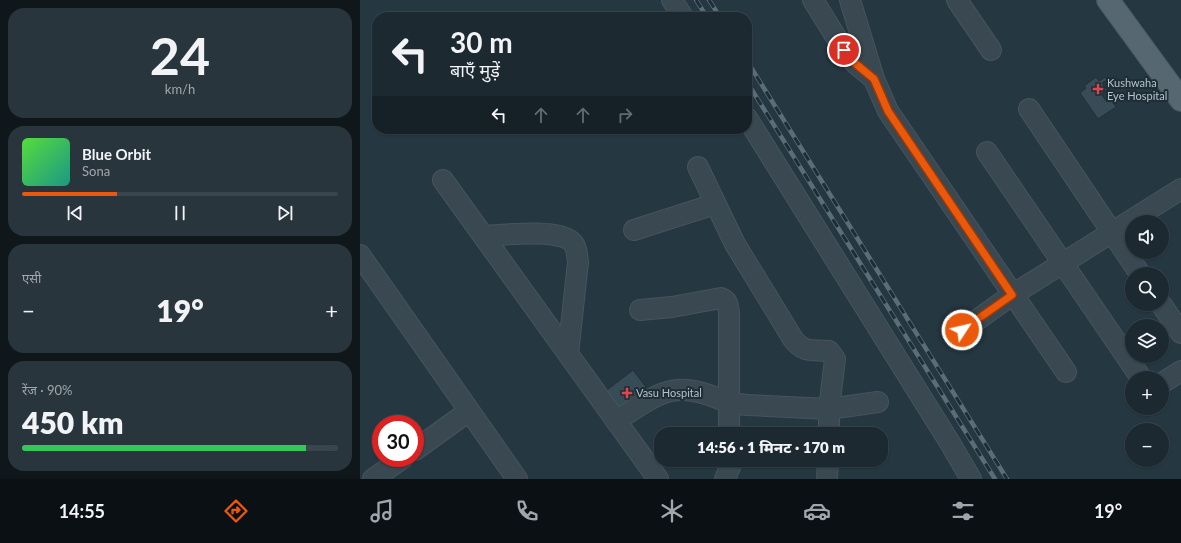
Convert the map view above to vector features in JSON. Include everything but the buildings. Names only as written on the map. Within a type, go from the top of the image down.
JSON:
[{"type":"main road","points":[[1108,0],[1181,100]]},
{"type":"main road","points":[[1125,0],[1181,76]]},
{"type":"street","points":[[672,0],[680,12]]},
{"type":"street","points":[[813,0],[844,50],[856,64],[874,79]]},
{"type":"street","points":[[850,0],[874,79],[888,111],[1012,295],[1066,372]]},
{"type":"street","points":[[957,0],[991,50]]},
{"type":"street","points":[[1029,108],[1135,267]]},
{"type":"street","points":[[752,126],[946,436],[971,479]]},
{"type":"street","points":[[987,152],[1136,371]]},
{"type":"street","points":[[698,167],[735,244],[796,344],[805,350],[830,351],[834,356],[835,359],[828,427]]},
{"type":"street","points":[[443,180],[658,479]]},
{"type":"street","points":[[962,330],[1012,295],[1181,189]]},
{"type":"street","points":[[634,230],[715,204]]},
{"type":"street","points":[[484,236],[546,234],[560,236],[572,242],[577,254],[578,262],[568,354]]},
{"type":"street","points":[[360,256],[516,479]]},
{"type":"street","points":[[640,310],[672,307],[721,298],[728,303],[729,427]]},
{"type":"street","points":[[1166,311],[1181,333]]},
{"type":"street","points":[[1169,379],[1181,371]]},
{"type":"street","points":[[616,421],[652,397],[675,390],[688,389],[714,396],[729,403],[748,405],[829,409],[878,402]]},
{"type":"street","points":[[424,444],[469,411]]},
{"type":"street","points":[[373,479],[390,467]]},
{"type":"street","points":[[725,479],[729,467]]},
{"type":"street","points":[[827,479],[828,467]]},
{"type":"railway","points":[[696,0],[704,12]]},
{"type":"railway","points":[[709,0],[717,12]]},
{"type":"railway","points":[[752,69],[1007,479]]},
{"type":"railway","points":[[752,90],[995,479]]},
{"type":"place","name":"Kushwaha Eye Hospital","points":[[1098,89]]},
{"type":"place","name":"Vasu Hospital","points":[[627,393]]},
{"type":"route","points":[[844,50],[856,64],[874,79],[888,111],[1012,295],[962,330]]}]
